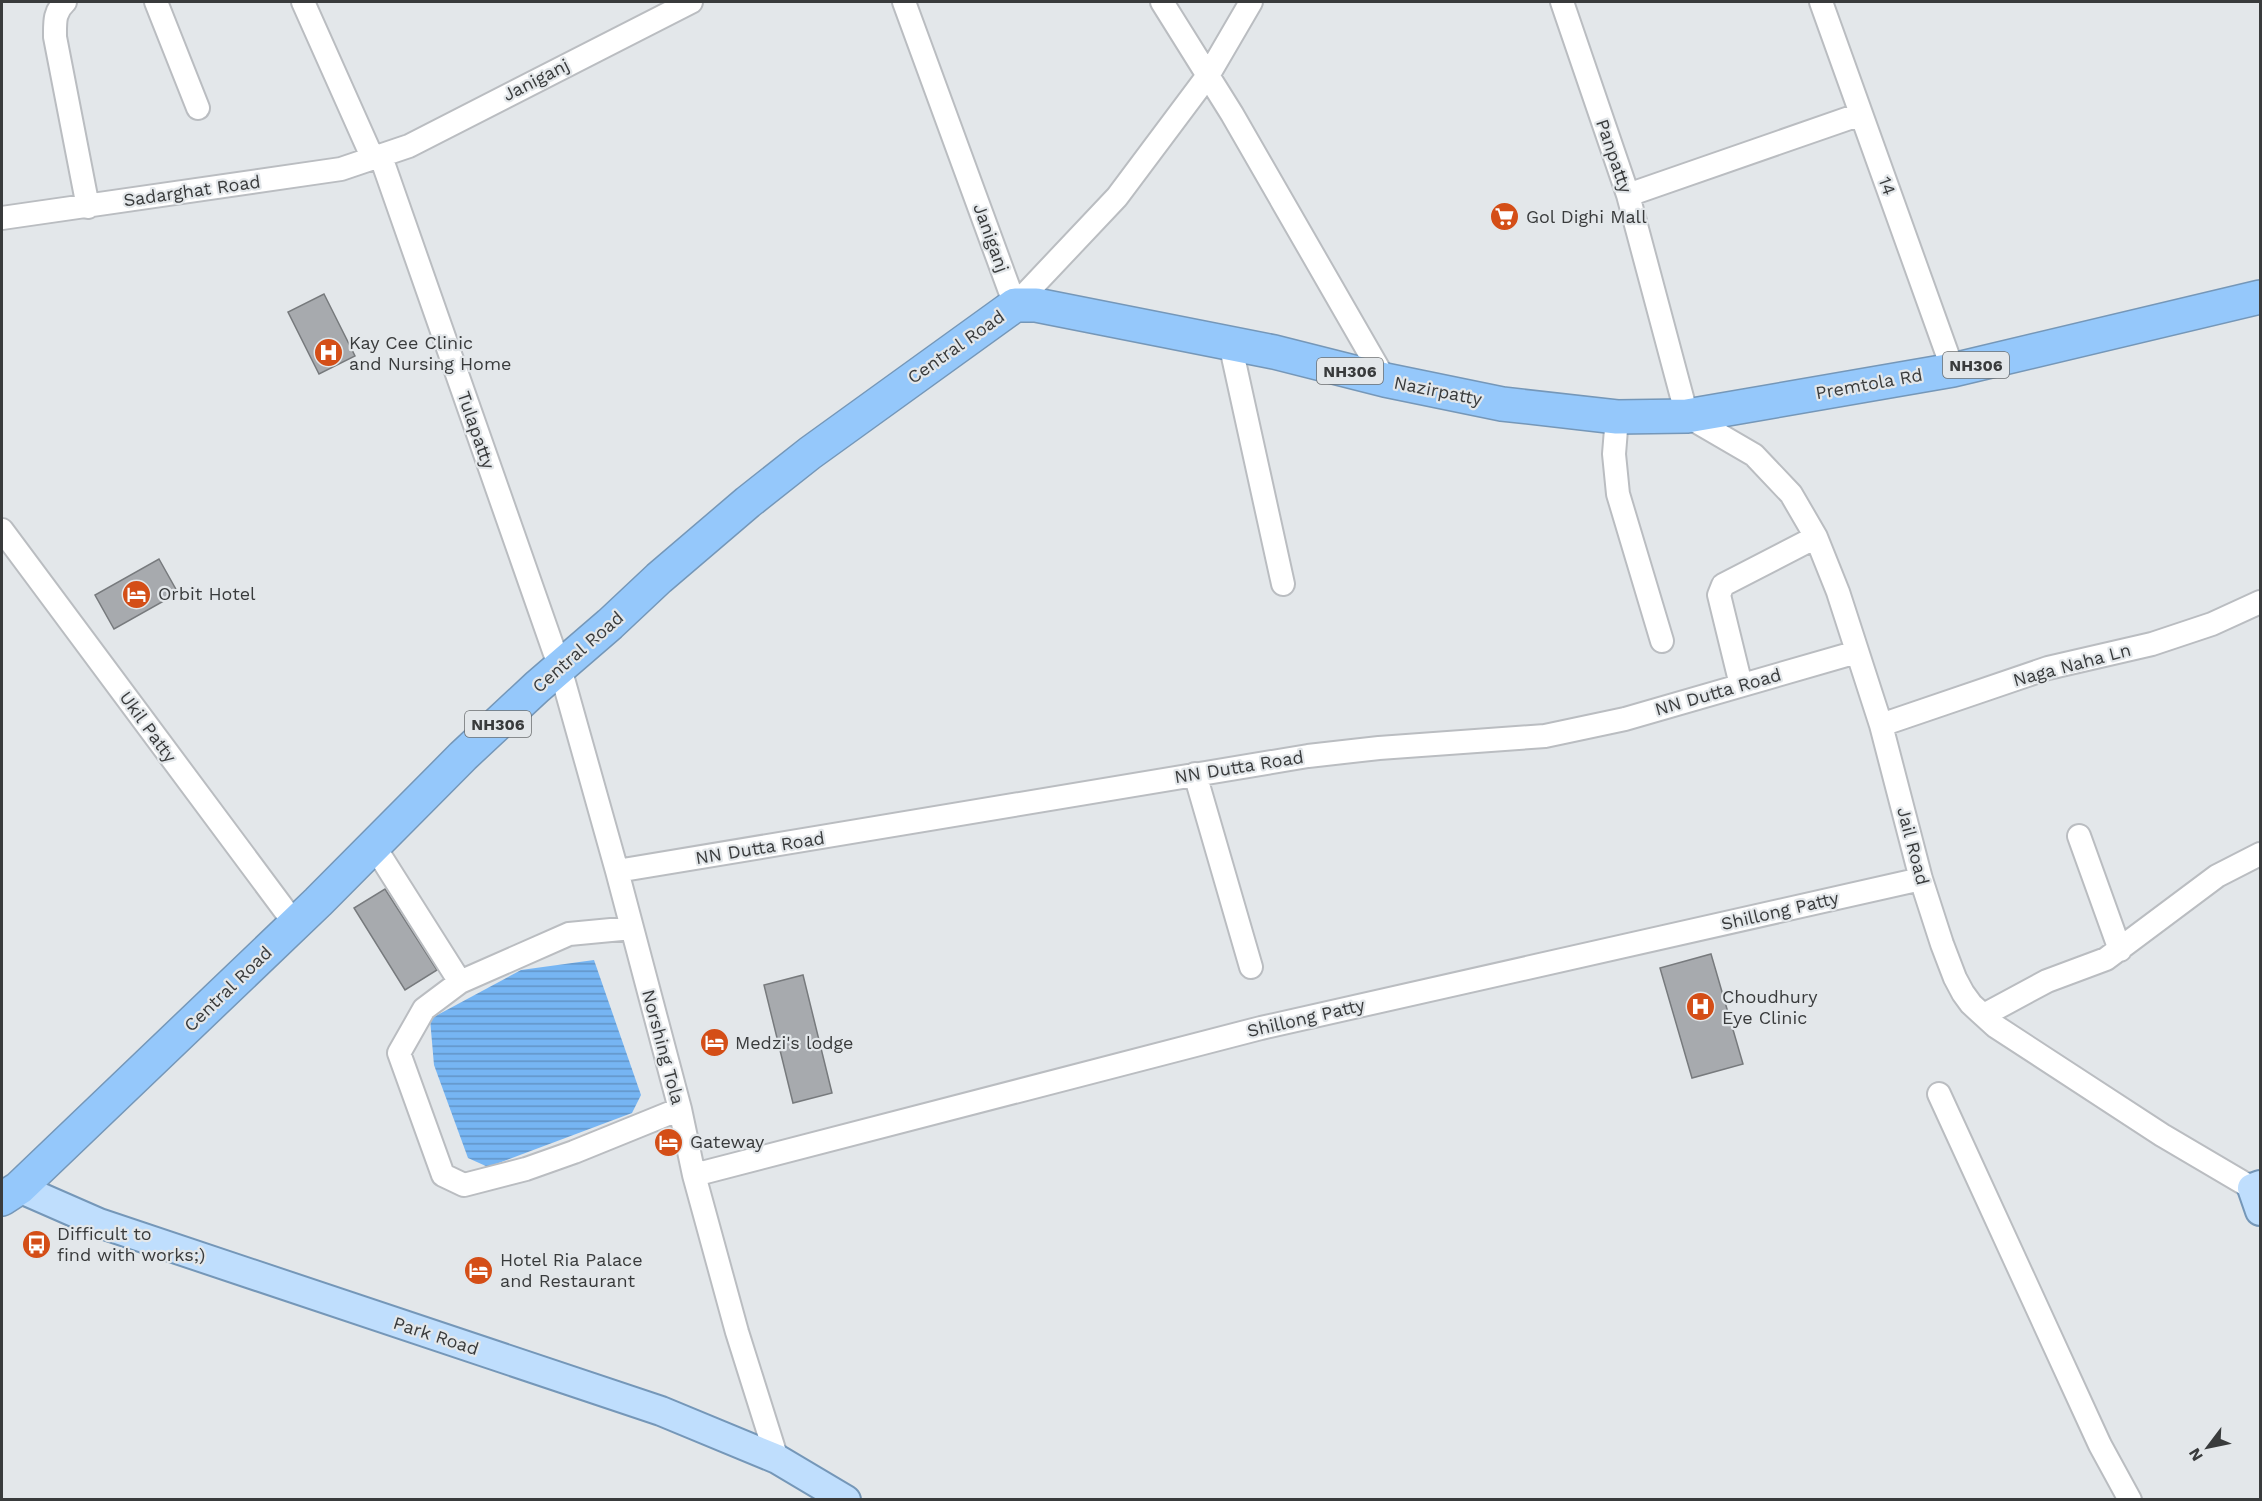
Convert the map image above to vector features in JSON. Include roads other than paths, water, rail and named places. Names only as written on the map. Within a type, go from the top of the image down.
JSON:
[{"type":"highway","name":"Premtola Rd","points":[[1687,416],[1953,370],[2260,297]]},
{"type":"highway","name":"Nazirpatty","points":[[1015,305],[1036,305],[1230,343],[1385,380],[1502,404],[1617,417],[1687,416]]},
{"type":"highway","name":"Central Road","points":[[10,1194],[296,924],[463,756],[659,578],[747,502],[915,376],[1015,305]]},
{"type":"main road","name":"Park Road","points":[[10,1194],[661,1411],[777,1460],[846,1500]]},
{"type":"street","points":[[65,2],[58,8],[55,16],[54,37],[88,207]]},
{"type":"street","points":[[156,2],[198,108]]},
{"type":"street","name":"Tulapatty","points":[[303,2],[377,158],[560,668]]},
{"type":"street","name":"Janiganj","points":[[377,158],[409,146],[689,2]]},
{"type":"street","name":"Janiganj","points":[[904,2],[1015,305]]},
{"type":"street","points":[[1162,2],[1209,74],[1385,380]]},
{"type":"street","points":[[1015,305],[1117,197],[1209,74],[1251,2]]},
{"type":"street","name":"Panpatty","points":[[1562,2],[1628,195],[1687,416]]},
{"type":"street","name":"14","points":[[1821,2],[1953,370]]},
{"type":"street","points":[[1628,195],[1860,114]]},
{"type":"street","name":"Sadarghat Road","points":[[2,218],[341,169],[377,158]]},
{"type":"street","points":[[1230,343],[1283,584]]},
{"type":"street","name":"Jail Road","points":[[1687,416],[1754,455],[1791,494],[1816,537],[1838,592],[1881,725],[1922,879],[1955,978],[1971,1004],[1983,1016],[2022,1044],[2258,1195]]},
{"type":"street","points":[[1617,417],[1614,454],[1618,494],[1662,640]]},
{"type":"street","name":"Ukil Patty","points":[[2,530],[296,924]]},
{"type":"street","points":[[1742,685],[1719,595],[1723,585],[1816,537]]},
{"type":"street","name":"Naga Naha Ln","points":[[1881,725],[2048,669],[2152,644],[2212,624],[2260,602]]},
{"type":"street","name":"NN Dutta Road","points":[[617,871],[1308,756],[1379,748],[1545,736],[1568,732],[1625,719],[1857,652]]},
{"type":"street","name":"Norshing Tola","points":[[560,668],[617,871],[680,1109],[694,1175],[737,1332],[777,1460]]},
{"type":"street","points":[[1195,774],[1251,967]]},
{"type":"street","points":[[2079,836],[2120,950]]},
{"type":"street","points":[[374,846],[460,982]]},
{"type":"street","points":[[1983,1016],[2047,981],[2106,959],[2217,876],[2260,854]]},
{"type":"street","name":"Shillong Patty","points":[[694,1175],[1261,1028],[1922,879]]},
{"type":"street","points":[[632,928],[569,934],[460,982],[424,1010],[399,1053],[443,1175],[464,1185],[526,1169],[680,1109]]},
{"type":"street","points":[[1939,1094],[2081,1405],[2130,1500]]},
{"type":"water","points":[[594,960],[641,1095],[632,1113],[488,1167],[468,1158],[434,1065],[430,1019],[521,970]]},
{"type":"place","name":"Gol Dighi Mall","points":[[1505,217]]},
{"type":"place","name":"Kay Cee Clinic and Nursing Home","points":[[328,353]]},
{"type":"place","name":"Orbit Hotel","points":[[137,594]]},
{"type":"place","name":"Choudhury Eye Clinic","points":[[1701,1007]]},
{"type":"place","name":"Medzi's lodge","points":[[714,1043]]},
{"type":"place","name":"Gateway","points":[[669,1142]]},
{"type":"place","name":"Difficult to find with works;)","points":[[36,1244]]},
{"type":"place","name":"Hotel Ria Palace and Restaurant","points":[[479,1270]]}]
